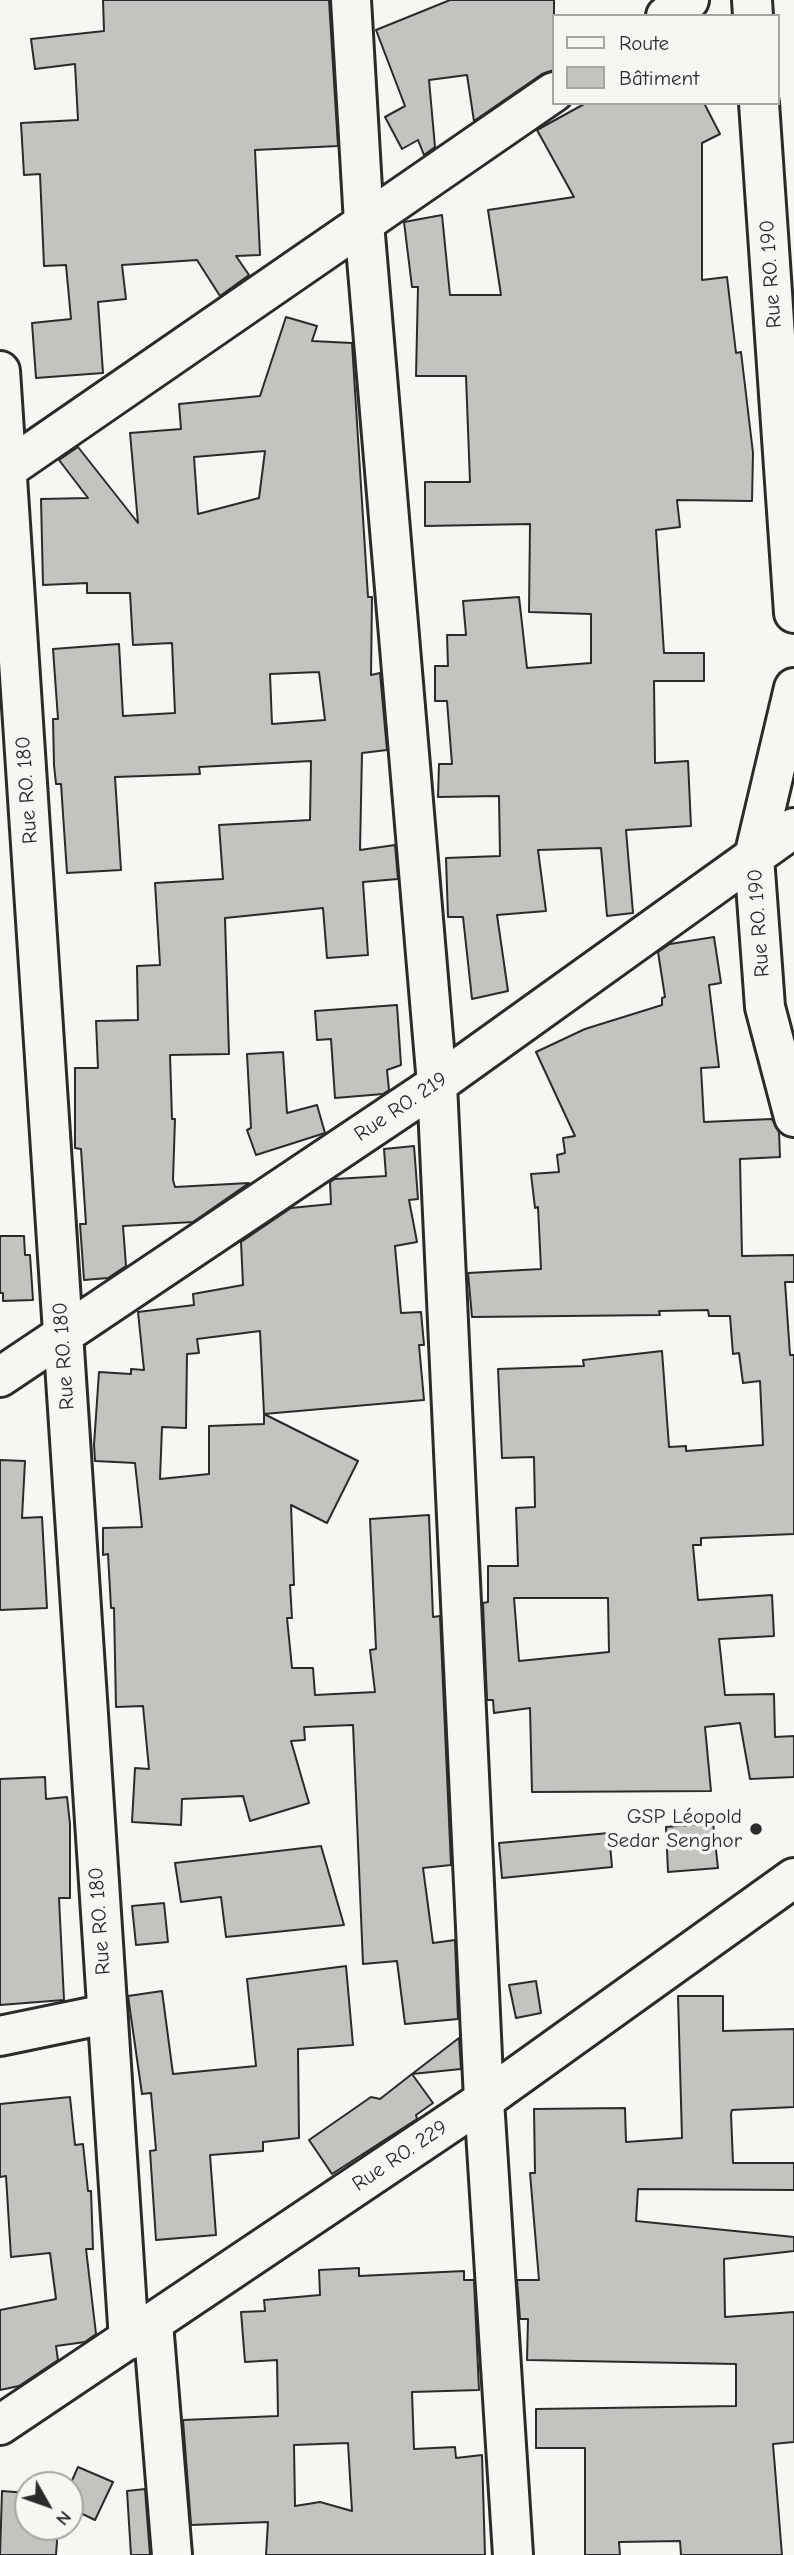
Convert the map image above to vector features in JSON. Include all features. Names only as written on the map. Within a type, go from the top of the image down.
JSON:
[{"type":"street","points":[[351,0],[364,223],[437,1084],[484,2100],[513,2555]]},
{"type":"street","points":[[669,14],[689,0]]},
{"type":"street","points":[[3,471],[552,93]]},
{"type":"street","name":"Rue RO. 190","points":[[759,105],[794,613]]},
{"type":"street","name":"Rue RO. 180","points":[[0,372],[3,471],[63,1334],[106,2014],[141,2332],[172,2555]]},
{"type":"street","name":"Rue RO. 190","points":[[794,688],[754,857],[765,1007],[794,1116]]},
{"type":"street","name":"Rue RO. 219","points":[[0,1377],[437,1084],[794,828]]},
{"type":"street","name":"Rue RO. 229","points":[[0,2425],[484,2100],[794,1878]]},
{"type":"street","points":[[0,2036],[106,2014]]},
{"type":"building","points":[[103,0],[329,0],[338,146],[255,150],[260,255],[236,256],[249,275],[220,296],[197,260],[122,265],[126,299],[98,302],[103,373],[36,378],[32,323],[71,319],[66,265],[44,266],[40,174],[24,175],[21,123],[78,120],[75,64],[35,69],[31,39],[104,31]]},
{"type":"building","points":[[450,0],[554,0],[552,71],[542,74],[474,121],[467,75],[429,80],[435,147],[424,155],[418,140],[402,149],[385,117],[405,106],[376,30]]},
{"type":"building","points":[[582,105],[705,105],[720,134],[702,143],[702,280],[727,277],[736,353],[741,352],[753,453],[752,501],[677,500],[680,527],[656,530],[664,653],[704,653],[704,681],[654,681],[655,763],[688,761],[691,826],[626,830],[633,913],[607,916],[601,848],[538,850],[546,911],[497,915],[508,991],[472,999],[463,917],[448,917],[446,858],[500,856],[499,796],[438,797],[439,764],[452,764],[447,701],[435,701],[435,666],[448,666],[447,635],[466,635],[463,601],[519,597],[527,668],[591,663],[591,614],[529,612],[530,524],[425,526],[425,482],[470,482],[466,376],[416,376],[418,287],[412,287],[404,222],[442,215],[450,295],[501,295],[488,210],[574,197],[537,130]]},
{"type":"building","points":[[286,317],[317,326],[312,341],[352,343],[368,597],[372,597],[371,675],[380,673],[387,750],[362,753],[360,850],[395,845],[398,879],[363,882],[368,955],[327,958],[323,908],[225,918],[229,1054],[170,1055],[172,1119],[175,1119],[173,1180],[175,1187],[249,1183],[193,1222],[123,1226],[126,1266],[108,1278],[84,1280],[80,1224],[86,1224],[81,1149],[75,1148],[75,1068],[98,1068],[96,1021],[138,1020],[137,966],[160,965],[155,883],[223,879],[219,825],[310,820],[311,761],[199,767],[200,774],[115,777],[121,870],[67,873],[61,784],[56,784],[54,765],[53,719],[58,719],[53,649],[119,644],[123,716],[175,713],[172,643],[133,645],[130,593],[87,593],[87,583],[43,585],[41,499],[88,498],[59,460],[78,447],[138,523],[130,433],[181,429],[179,404],[260,396]],"holes":[[[265,451],[259,498],[198,514],[194,457]],[[319,672],[325,720],[272,724],[270,674]]]},
{"type":"building","points":[[714,937],[721,983],[709,985],[719,1067],[701,1068],[704,1122],[772,1119],[779,1132],[780,1157],[740,1159],[742,1256],[794,1255],[794,1282],[785,1282],[790,1355],[794,1355],[794,1534],[701,1538],[701,1545],[693,1545],[698,1600],[772,1595],[774,1636],[719,1639],[725,1695],[774,1694],[775,1737],[794,1736],[794,1777],[750,1779],[740,1723],[705,1727],[711,1791],[532,1792],[530,1708],[494,1713],[493,1700],[487,1700],[483,1603],[488,1602],[488,1566],[518,1566],[516,1508],[535,1507],[534,1457],[502,1458],[498,1369],[584,1366],[583,1360],[662,1351],[669,1447],[686,1446],[686,1451],[763,1445],[760,1381],[743,1383],[739,1353],[733,1354],[730,1316],[709,1316],[708,1310],[659,1311],[660,1315],[472,1317],[468,1273],[541,1269],[538,1207],[535,1208],[531,1174],[559,1172],[557,1155],[565,1153],[563,1138],[575,1136],[536,1052],[585,1029],[662,1005],[662,998],[665,997],[658,952],[670,944]],"holes":[[[514,1598],[608,1598],[609,1652],[519,1661]]]},
{"type":"building","points":[[397,1005],[401,1065],[387,1070],[389,1090],[383,1094],[335,1098],[331,1039],[317,1040],[315,1011]]},
{"type":"building","points":[[283,1052],[287,1113],[317,1105],[325,1133],[256,1155],[247,1130],[251,1128],[247,1054]]},
{"type":"building","points":[[414,1146],[418,1199],[409,1200],[417,1242],[395,1246],[401,1313],[421,1312],[424,1345],[419,1345],[424,1400],[264,1414],[358,1461],[327,1523],[291,1505],[294,1585],[290,1585],[292,1618],[287,1618],[292,1668],[313,1668],[315,1695],[375,1692],[370,1650],[376,1649],[370,1519],[429,1515],[433,1617],[440,1616],[451,1865],[423,1868],[433,1943],[455,1940],[458,2019],[405,2024],[397,1961],[363,1964],[353,1725],[304,1727],[305,1740],[291,1741],[309,1803],[250,1821],[243,1796],[182,1799],[181,1825],[132,1822],[135,1768],[149,1769],[143,1706],[116,1707],[114,1608],[111,1608],[108,1554],[103,1555],[103,1528],[142,1527],[135,1463],[95,1461],[94,1445],[99,1372],[131,1374],[131,1369],[144,1370],[138,1312],[194,1305],[193,1294],[243,1285],[241,1242],[291,1208],[331,1204],[330,1182],[335,1179],[386,1176],[384,1149]],"holes":[[[260,1331],[264,1424],[209,1426],[209,1474],[160,1479],[162,1427],[186,1428],[187,1354],[199,1353],[197,1339]]]},
{"type":"building","points":[[0,1236],[24,1236],[25,1255],[30,1255],[33,1300],[3,1301],[3,1293],[0,1293]]},
{"type":"building","points":[[0,1460],[25,1461],[22,1518],[42,1517],[47,1608],[0,1610]]},
{"type":"building","points":[[45,1777],[46,1799],[67,1797],[70,1824],[70,1898],[59,1898],[64,2000],[0,2005],[0,1779]]},
{"type":"building","points":[[713,1823],[718,1868],[668,1872],[666,1827]]},
{"type":"building","points":[[609,1833],[612,1867],[502,1878],[499,1843]]},
{"type":"building","points":[[321,1846],[344,1925],[226,1937],[221,1897],[181,1902],[175,1863]]},
{"type":"building","points":[[164,1903],[168,1942],[136,1945],[132,1906]]},
{"type":"building","points":[[346,1966],[353,2045],[298,2049],[299,2138],[263,2142],[263,2151],[210,2155],[216,2235],[156,2240],[150,2151],[156,2150],[151,2093],[142,2094],[128,1996],[162,1991],[173,2074],[256,2066],[247,1979]]},
{"type":"building","points":[[536,1981],[541,2013],[516,2018],[509,1985]]},
{"type":"building","points":[[678,1996],[723,1996],[723,2031],[794,2029],[794,2107],[732,2110],[731,2114],[733,2163],[794,2163],[794,2190],[638,2189],[636,2221],[794,2237],[794,2251],[724,2259],[725,2317],[794,2312],[794,2442],[773,2444],[782,2555],[681,2555],[680,2541],[619,2542],[620,2555],[585,2555],[585,2448],[536,2448],[536,2409],[736,2406],[736,2364],[527,2360],[528,2319],[520,2319],[517,2280],[539,2280],[530,2173],[535,2173],[534,2109],[625,2108],[626,2142],[682,2138]]},
{"type":"building","points":[[459,2038],[461,2069],[412,2074]]},
{"type":"building","points":[[412,2074],[433,2103],[416,2115],[417,2119],[332,2174],[309,2140],[371,2097],[380,2099]]},
{"type":"building","points":[[70,2097],[75,2145],[83,2144],[88,2191],[91,2191],[93,2249],[86,2249],[96,2334],[85,2342],[56,2346],[58,2360],[19,2386],[0,2390],[0,2310],[56,2299],[50,2253],[11,2257],[6,2176],[0,2177],[0,2104]]},
{"type":"building","points":[[359,2268],[359,2276],[464,2271],[464,2280],[474,2280],[479,2390],[412,2392],[414,2449],[455,2447],[456,2458],[482,2455],[485,2555],[266,2555],[268,2522],[191,2525],[183,2420],[278,2416],[277,2360],[245,2362],[241,2312],[265,2311],[264,2300],[320,2295],[319,2270]],"holes":[[[348,2443],[352,2511],[320,2502],[295,2506],[294,2445]]]},
{"type":"building","points":[[78,2467],[113,2482],[95,2520],[84,2515],[84,2471],[76,2471]]},
{"type":"building","points":[[145,2489],[150,2555],[131,2555],[127,2491]]},
{"type":"building","points":[[2,2491],[14,2492],[14,2541],[57,2541],[56,2555],[0,2555]]},
{"type":"place","name":"GSP Léopold Sedar Senghor","points":[[756,1829]]}]
